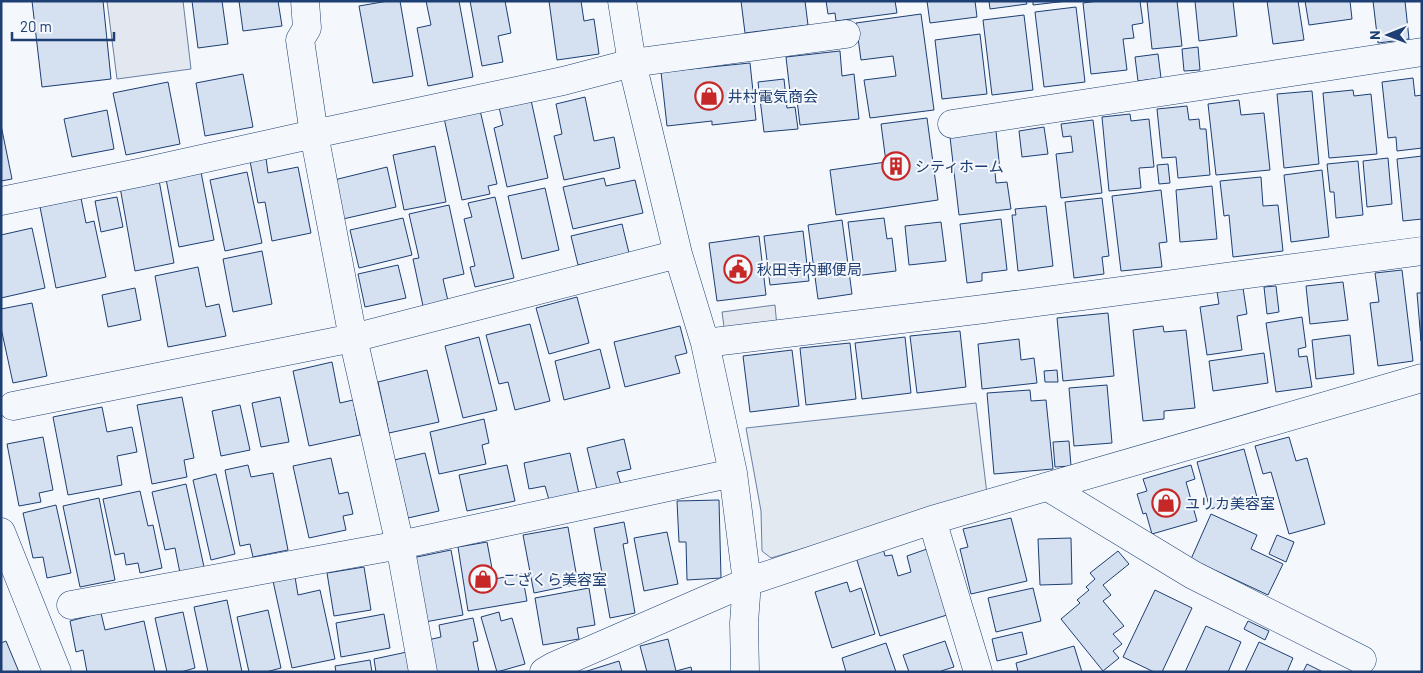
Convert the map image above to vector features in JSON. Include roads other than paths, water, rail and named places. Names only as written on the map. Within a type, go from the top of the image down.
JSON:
[{"type":"street","points":[[304,1],[307,28],[300,40],[314,134],[353,338],[400,546],[424,672]]},
{"type":"street","points":[[622,1],[632,63],[678,254],[705,343],[733,472],[747,582],[744,623],[745,672]]},
{"type":"street","points":[[1,201],[563,81],[632,63],[846,34]]},
{"type":"street","points":[[952,124],[1422,52]]},
{"type":"street","points":[[705,343],[972,311],[1422,251]]},
{"type":"street","points":[[13,406],[353,338],[678,254]]},
{"type":"street","points":[[544,672],[747,582],[932,520],[1422,378]]},
{"type":"street","points":[[70,605],[400,546],[733,472]]},
{"type":"street","points":[[1048,487],[1192,575],[1362,660]]},
{"type":"street","points":[[932,520],[978,672]]},
{"type":"street","points":[[1,532],[57,672]]},
{"type":"place","name":"井村電気商会","points":[[709,96]]},
{"type":"place","name":"シティホーム","points":[[896,166]]},
{"type":"place","name":"秋田寺内郵便局","points":[[738,269]]},
{"type":"place","name":"ユリカ美容室","points":[[1166,503]]},
{"type":"place","name":"こざくら美容室","points":[[483,579]]}]
